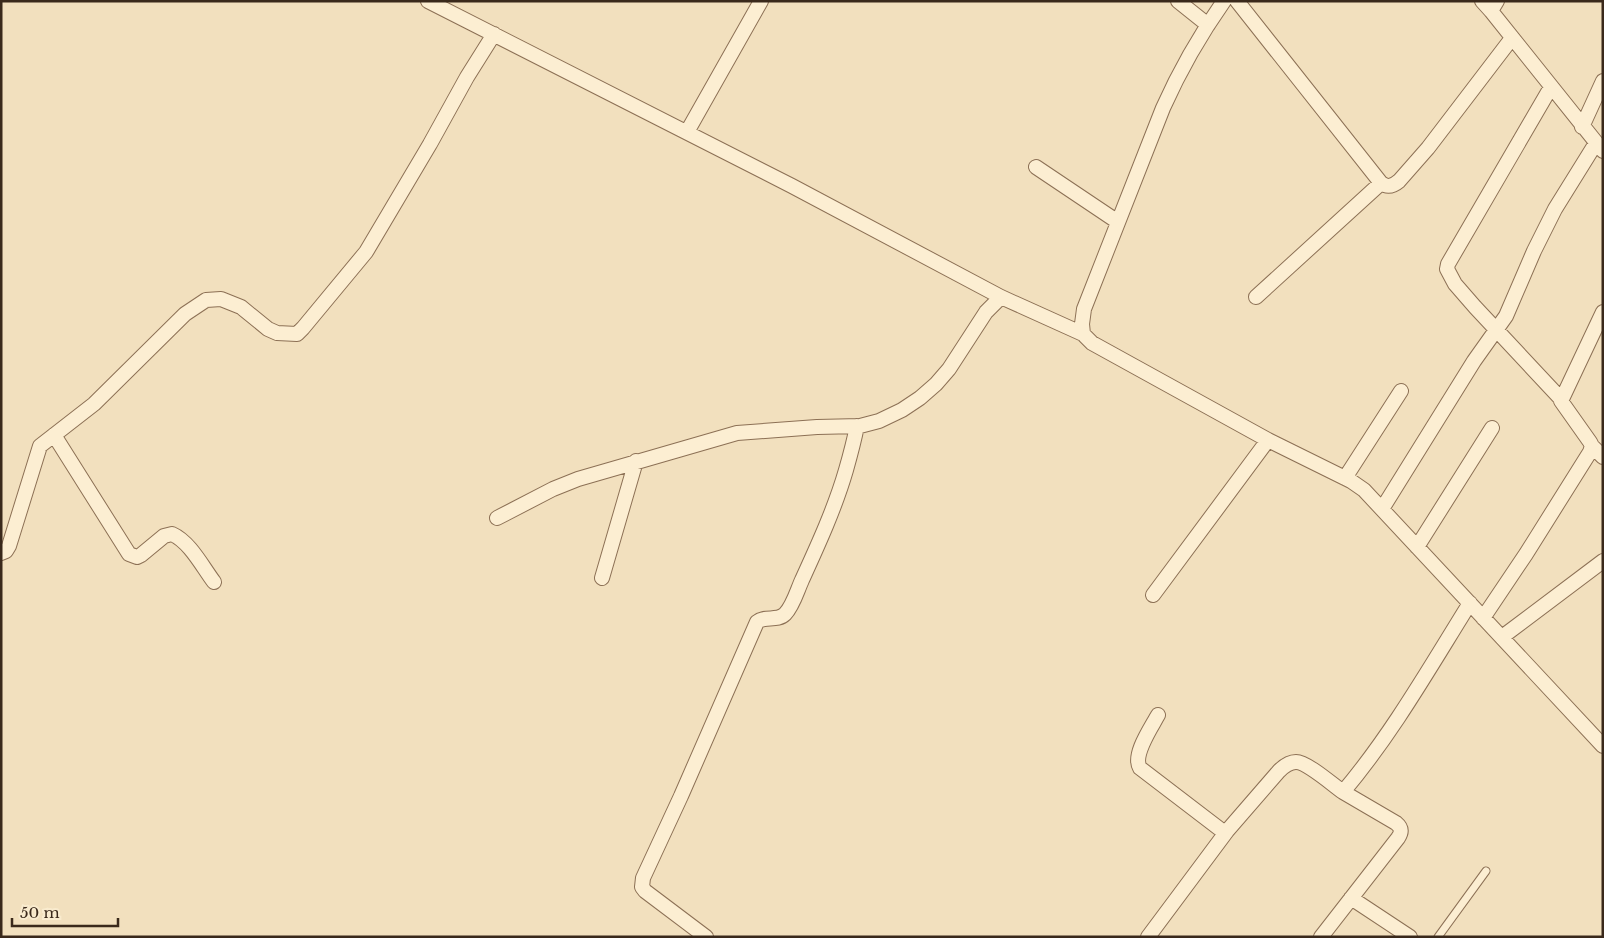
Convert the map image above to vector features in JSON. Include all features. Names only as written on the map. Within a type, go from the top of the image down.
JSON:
[{"type":"street","points":[[428,1],[687,132],[1001,297],[1082,334],[1092,343],[1268,440],[1346,478],[1364,490],[1603,746]]},
{"type":"street","points":[[687,132],[761,1]]},
{"type":"street","points":[[1178,1],[1208,25]]},
{"type":"street","points":[[1082,334],[1084,309],[1163,108],[1177,76],[1224,1]]},
{"type":"street","points":[[1237,1],[1381,183],[1387,186],[1391,186],[1399,181],[1428,148],[1512,38]]},
{"type":"street","points":[[1382,509],[1474,361],[1510,308],[1534,251],[1555,209],[1599,147],[1512,38],[1490,5]]},
{"type":"street","points":[[1,553],[6,551],[9,546],[40,446],[94,404],[186,314],[206,300],[221,299],[241,307],[268,329],[277,333],[297,334],[366,252],[430,144],[467,76],[494,34]]},
{"type":"street","points":[[1582,127],[1603,81]]},
{"type":"street","points":[[1551,87],[1447,269],[1456,284],[1496,330],[1561,399],[1561,403],[1592,446],[1603,457]]},
{"type":"street","points":[[1036,167],[1118,222]]},
{"type":"street","points":[[1256,297],[1381,183]]},
{"type":"street","points":[[497,518],[569,482],[737,433],[857,426],[887,417],[920,398],[950,369],[986,312],[1001,297]]},
{"type":"street","points":[[1561,399],[1603,312]]},
{"type":"street","points":[[1346,478],[1401,391]]},
{"type":"street","points":[[706,937],[645,891],[642,887],[643,878],[682,796],[754,627],[759,620],[783,616],[789,608],[810,562],[846,471],[857,426]]},
{"type":"street","points":[[1417,547],[1492,428]]},
{"type":"street","points":[[54,435],[129,554],[141,555],[164,536],[172,534],[186,544],[214,582]]},
{"type":"street","points":[[1153,595],[1268,440]]},
{"type":"street","points":[[1483,618],[1526,554],[1592,446]]},
{"type":"street","points":[[602,578],[636,461]]},
{"type":"street","points":[[1502,637],[1603,561]]},
{"type":"street","points":[[1343,792],[1367,763],[1393,726],[1470,603]]},
{"type":"street","points":[[1158,715],[1138,755],[1140,768],[1225,833]]},
{"type":"street","points":[[1148,937],[1225,833],[1278,771],[1286,764],[1293,762],[1303,763],[1343,792],[1396,823],[1401,828],[1398,838],[1321,937]]},
{"type":"street","points":[[1351,898],[1410,937]]},
{"type":"lane","points":[[1438,937],[1486,871]]}]
